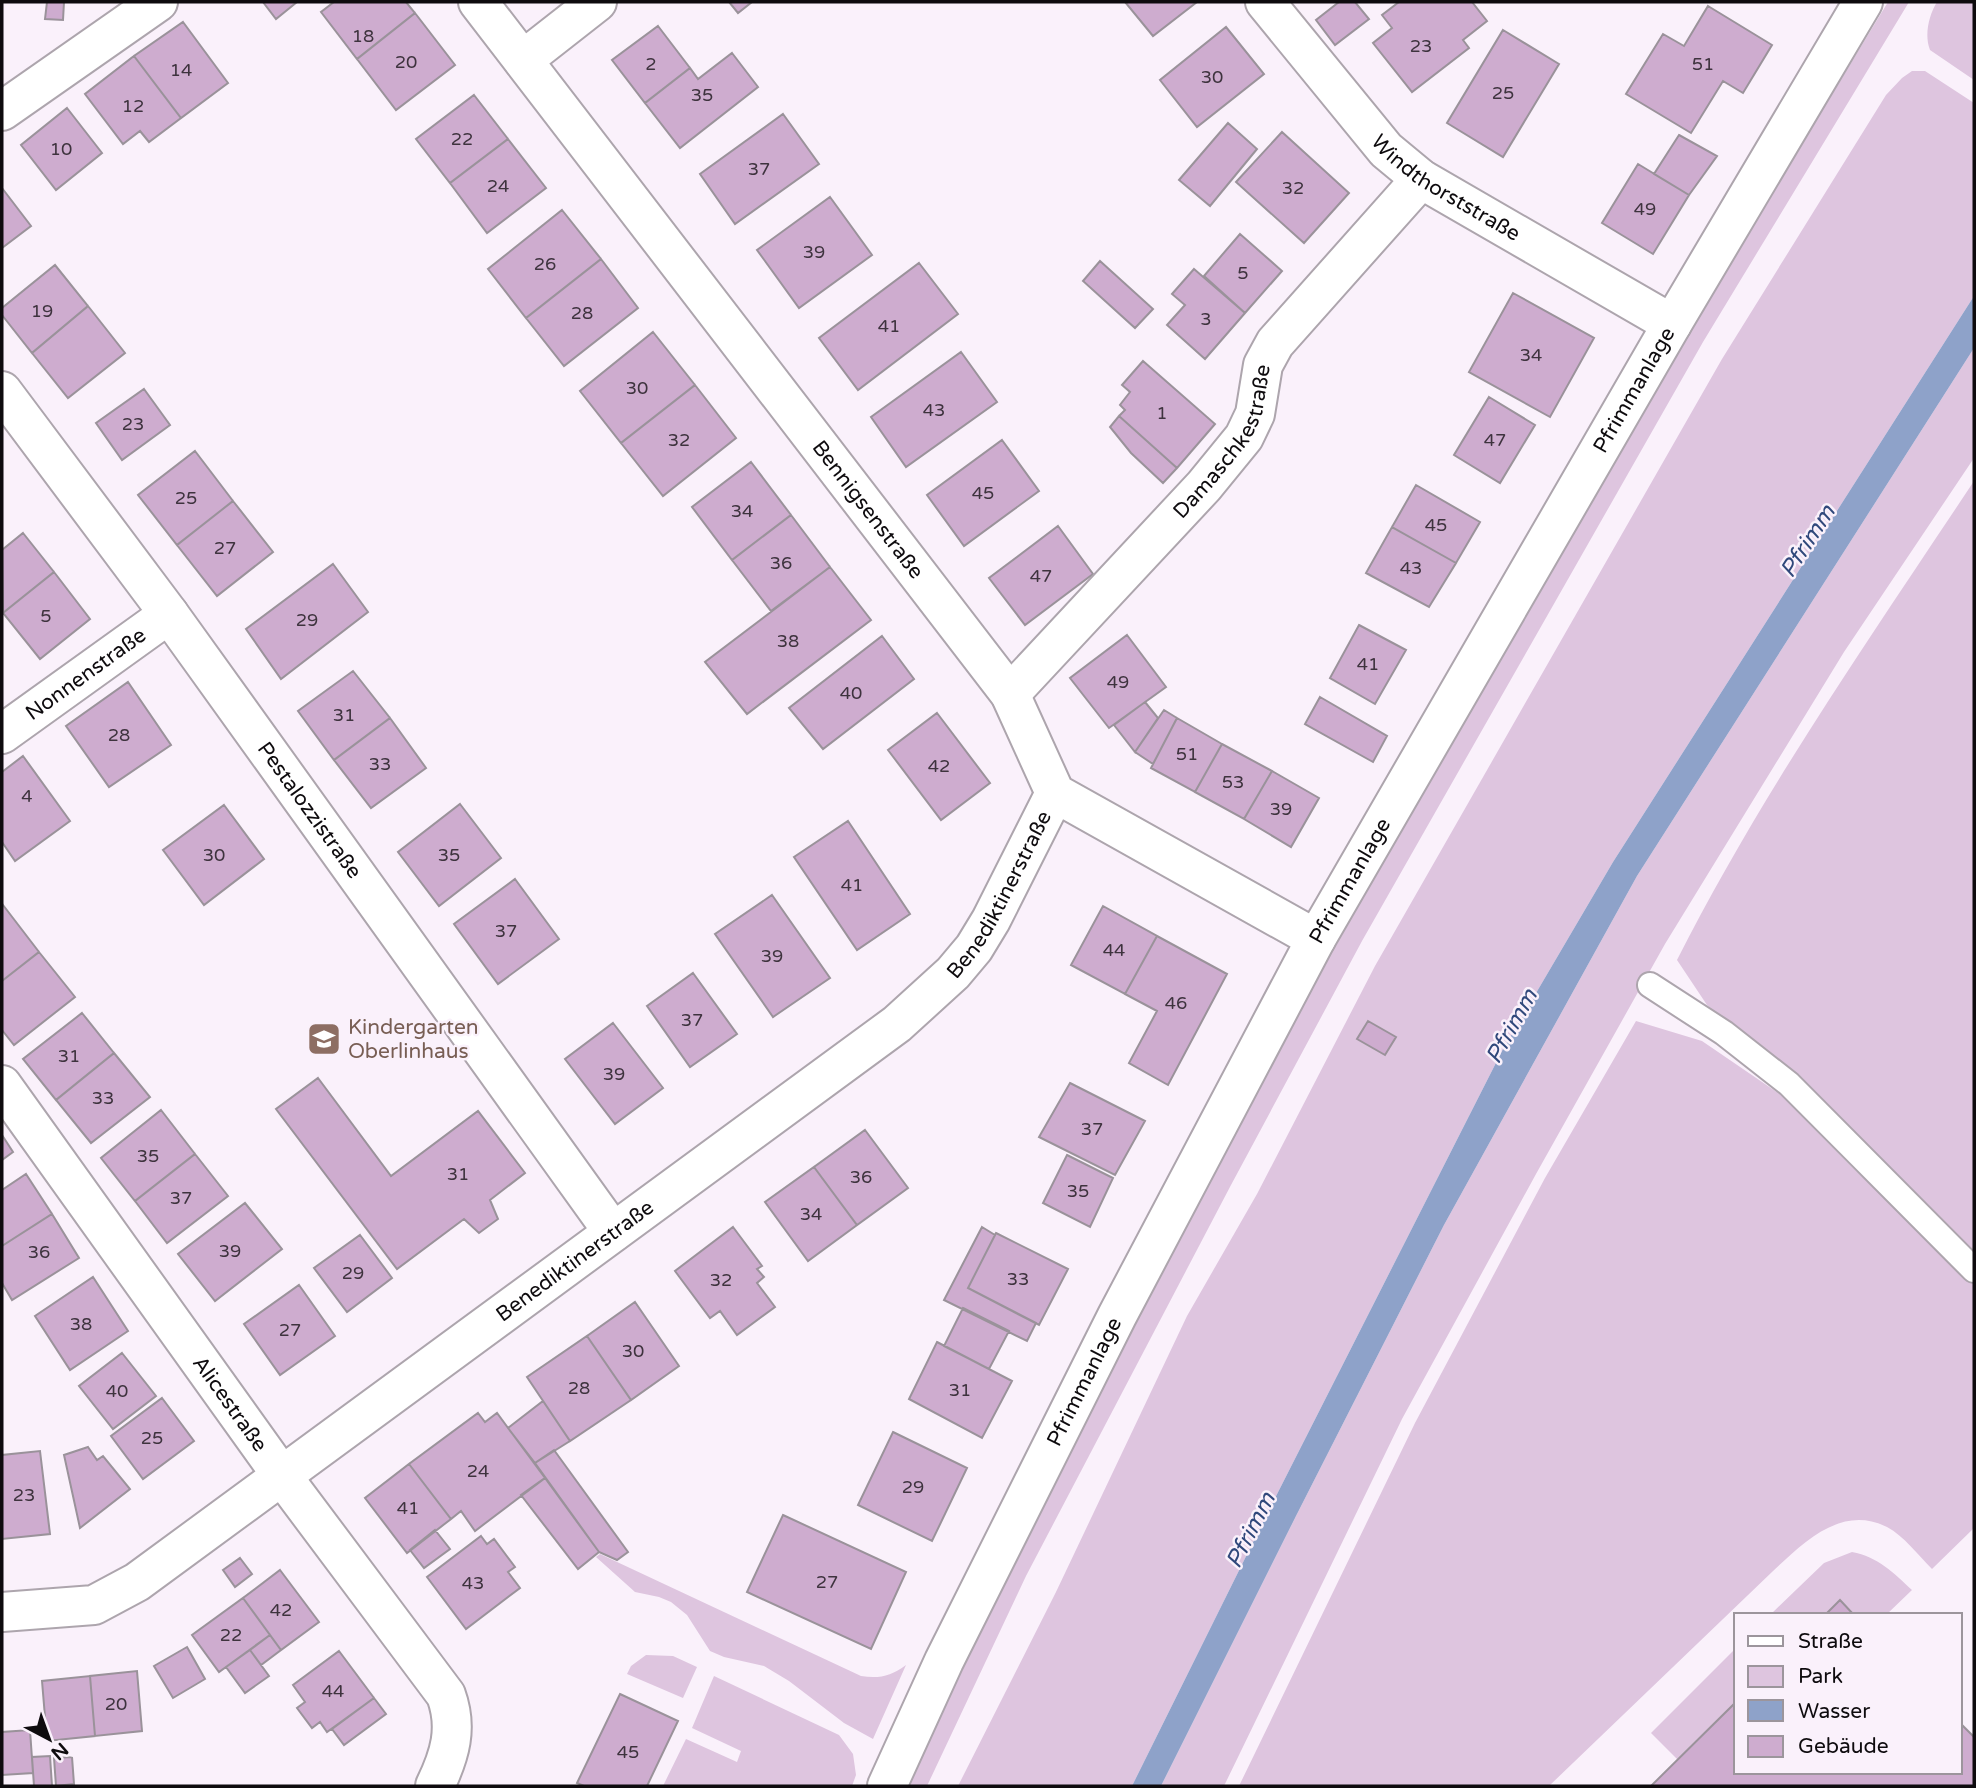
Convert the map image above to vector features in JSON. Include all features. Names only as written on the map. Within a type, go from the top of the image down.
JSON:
[{"type":"street","points":[[2,111],[158,2]]},
{"type":"street","name":"Bennigsenstraße","points":[[478,2],[1010,694],[1055,793]]},
{"type":"street","points":[[523,60],[597,2]]},
{"type":"street","name":"Windthorststraße","points":[[1265,2],[1386,150],[1421,179],[1672,324]]},
{"type":"street","name":"Pfrimmanlage","points":[[887,1786],[944,1661],[1117,1316],[1316,939],[1672,324],[1863,2]]},
{"type":"street","name":"Damaschkestraße","points":[[1010,694],[1204,486],[1244,437],[1255,414],[1264,365],[1275,343],[1421,179]]},
{"type":"street","name":"Pestalozzistraße","points":[[2,391],[169,614],[612,1232]]},
{"type":"street","name":"Nonnenstraße","points":[[2,734],[169,614]]},
{"type":"street","points":[[1055,793],[1316,939]]},
{"type":"street","name":"Benediktinerstraße","points":[[2,1612],[77,1608],[106,1600],[138,1582],[897,1024],[953,973],[974,947],[991,920],[1055,793]]},
{"type":"street","name":"Alicestraße","points":[[2,1085],[282,1476],[441,1687],[452,1709],[454,1723],[453,1739],[435,1786]]},
{"type":"lane","points":[[1650,985],[1724,1033],[1789,1084],[1974,1270]]},
{"type":"green space","points":[[1888,2],[1909,2],[1703,342],[1362,941],[1026,1576],[927,1786],[904,1786],[1008,1568],[1210,1176],[1332,950],[1594,486]]},
{"type":"green space","points":[[1937,2],[1974,2],[1974,80],[1930,50],[1928,25]]},
{"type":"green space","points":[[1912,71],[1925,71],[1974,103],[1974,296],[1613,862],[1502,1051],[1132,1786],[958,1786],[1056,1592],[1187,1316],[1257,1194],[1375,966],[1722,359],[1886,95]]},
{"type":"green space","points":[[1974,348],[1974,458],[1844,652],[1665,944],[1402,1419],[1224,1786],[1161,1786],[1444,1225],[1637,876]]},
{"type":"green space","points":[[1974,481],[1974,1259],[1811,1093],[1707,1005],[1677,960],[1781,776]]},
{"type":"green space","points":[[1636,1021],[1702,1041],[1781,1095],[1974,1284],[1974,1528],[1932,1569],[1887,1527],[1870,1521],[1854,1520],[1824,1530],[1784,1561],[1549,1786],[1239,1786],[1415,1423],[1545,1178]]},
{"type":"green space","points":[[1852,1552],[1861,1554],[1892,1571],[1912,1590],[1888,1613],[1852,1613],[1840,1600],[1827,1613],[1772,1613],[1824,1563]]},
{"type":"green space","points":[[600,1554],[861,1676],[885,1676],[906,1665],[873,1739],[844,1723],[789,1681],[764,1666],[710,1651],[687,1615],[671,1602],[635,1592],[596,1557]]},
{"type":"green space","points":[[1734,1650],[1734,1704],[1678,1760],[1651,1733]]},
{"type":"green space","points":[[646,1655],[673,1656],[697,1667],[683,1698],[627,1674],[631,1666]]},
{"type":"green space","points":[[714,1676],[839,1735],[853,1754],[856,1775],[852,1786],[663,1786],[686,1739],[737,1762],[741,1751],[692,1728]]},
{"type":"water","points":[[1974,296],[1974,348],[1637,876],[1444,1225],[1161,1786],[1132,1786],[1502,1051],[1613,862]]},
{"type":"building","points":[[47,2],[64,2],[63,20],[45,19]]},
{"type":"building","points":[[263,2],[297,2],[276,19]]},
{"type":"building","points":[[334,2],[406,2],[415,13],[357,59],[321,12]]},
{"type":"building","points":[[729,2],[752,2],[738,13]]},
{"type":"building","points":[[1125,2],[1197,2],[1153,36]]},
{"type":"building","points":[[1339,2],[1355,2],[1369,19],[1335,45],[1316,20]]},
{"type":"building","points":[[1399,2],[1472,2],[1487,21],[1463,40],[1469,48],[1412,92],[1373,43],[1392,28],[1382,15]]},
{"type":"building","points":[[1708,6],[1772,45],[1743,93],[1723,81],[1691,133],[1626,94],[1663,34],[1684,46]]},
{"type":"building","points":[[415,13],[455,65],[396,110],[357,59]]},
{"type":"building","points":[[183,22],[228,83],[181,118],[134,56]]},
{"type":"building","points":[[658,26],[690,68],[645,103],[612,60]]},
{"type":"building","points":[[1226,27],[1264,74],[1197,127],[1160,80]]},
{"type":"building","points":[[1503,30],[1559,64],[1503,157],[1447,123]]},
{"type":"building","points":[[732,53],[758,87],[680,148],[645,103],[690,68],[698,79]]},
{"type":"building","points":[[134,56],[181,118],[149,142],[140,131],[123,144],[85,94]]},
{"type":"building","points":[[474,95],[508,139],[450,183],[416,139]]},
{"type":"building","points":[[67,108],[102,153],[56,190],[21,145]]},
{"type":"building","points":[[783,114],[819,164],[735,224],[700,174]]},
{"type":"building","points":[[1228,123],[1257,149],[1210,206],[1179,180]]},
{"type":"building","points":[[1282,132],[1349,193],[1304,243],[1236,182]]},
{"type":"building","points":[[1679,135],[1717,156],[1689,195],[1654,174]]},
{"type":"building","points":[[508,139],[546,188],[487,233],[450,183]]},
{"type":"building","points":[[1638,164],[1689,195],[1653,254],[1602,223]]},
{"type":"building","points":[[2,188],[31,226],[2,248]]},
{"type":"building","points":[[830,197],[872,255],[799,308],[757,250]]},
{"type":"building","points":[[562,210],[601,259],[526,318],[488,269]]},
{"type":"building","points":[[1240,234],[1282,271],[1245,313],[1204,276]]},
{"type":"building","points":[[601,259],[638,308],[564,366],[526,318]]},
{"type":"building","points":[[1100,261],[1153,309],[1135,328],[1083,281]]},
{"type":"building","points":[[919,263],[958,314],[858,390],[819,338]]},
{"type":"building","points":[[55,265],[88,306],[32,353],[2,315],[2,308]]},
{"type":"building","points":[[1194,269],[1245,313],[1205,359],[1167,325],[1185,305],[1172,294]]},
{"type":"building","points":[[1513,293],[1594,338],[1550,417],[1469,372]]},
{"type":"building","points":[[88,306],[125,353],[68,398],[32,353]]},
{"type":"building","points":[[653,332],[695,385],[621,443],[580,391]]},
{"type":"building","points":[[961,352],[997,402],[906,467],[871,417]]},
{"type":"building","points":[[1143,361],[1215,424],[1177,468],[1119,416],[1125,410],[1120,405],[1130,392],[1122,385]]},
{"type":"building","points":[[695,385],[736,438],[663,496],[621,443]]},
{"type":"building","points":[[144,389],[170,425],[122,460],[96,423]]},
{"type":"building","points":[[1489,397],[1535,425],[1500,483],[1454,455]]},
{"type":"building","points":[[1119,416],[1177,468],[1163,483],[1131,453],[1110,427]]},
{"type":"building","points":[[1002,440],[1039,491],[964,546],[927,495]]},
{"type":"building","points":[[195,451],[233,501],[177,545],[138,495]]},
{"type":"building","points":[[751,462],[791,515],[732,560],[692,507]]},
{"type":"building","points":[[1416,485],[1480,522],[1456,563],[1392,527]]},
{"type":"building","points":[[233,501],[273,552],[217,596],[177,545]]},
{"type":"building","points":[[791,515],[830,567],[771,611],[732,560]]},
{"type":"building","points":[[1058,526],[1093,574],[1025,625],[989,578]]},
{"type":"building","points":[[1392,527],[1456,563],[1429,607],[1366,573]]},
{"type":"building","points":[[23,533],[54,572],[3,613],[2,550]]},
{"type":"building","points":[[333,564],[368,612],[281,679],[246,629]]},
{"type":"building","points":[[830,567],[871,620],[747,714],[705,662]]},
{"type":"building","points":[[54,572],[90,619],[40,659],[3,613]]},
{"type":"building","points":[[1359,625],[1406,650],[1375,704],[1330,678]]},
{"type":"building","points":[[1127,635],[1166,687],[1109,728],[1070,678]]},
{"type":"building","points":[[882,636],[914,679],[823,749],[789,708]]},
{"type":"building","points":[[353,671],[390,718],[334,760],[298,711]]},
{"type":"building","points":[[128,682],[171,745],[109,787],[66,726]]},
{"type":"building","points":[[1320,697],[1387,736],[1373,762],[1305,724]]},
{"type":"building","points":[[1145,702],[1158,718],[1135,752],[1114,725]]},
{"type":"building","points":[[1164,710],[1177,718],[1153,764],[1135,752]]},
{"type":"building","points":[[937,713],[990,783],[941,820],[888,750]]},
{"type":"building","points":[[390,718],[426,768],[371,808],[334,760]]},
{"type":"building","points":[[1177,718],[1222,744],[1195,792],[1151,768]]},
{"type":"building","points":[[1222,744],[1272,771],[1244,819],[1195,792]]},
{"type":"building","points":[[23,756],[70,821],[15,861],[2,842],[2,772]]},
{"type":"building","points":[[1272,771],[1319,798],[1291,847],[1244,819]]},
{"type":"building","points":[[460,804],[501,858],[439,906],[398,852]]},
{"type":"building","points":[[224,805],[264,859],[204,905],[163,850]]},
{"type":"building","points":[[848,821],[910,914],[857,950],[794,857]]},
{"type":"building","points":[[515,879],[559,939],[498,984],[454,924]]},
{"type":"building","points":[[772,895],[830,978],[773,1017],[715,934]]},
{"type":"building","points":[[2,906],[39,952],[2,981]]},
{"type":"building","points":[[1103,906],[1157,936],[1125,994],[1071,965]]},
{"type":"building","points":[[1157,936],[1227,974],[1168,1085],[1129,1063],[1157,1011],[1125,994]]},
{"type":"building","points":[[39,952],[75,997],[14,1045],[2,1030],[2,981]]},
{"type":"building","points":[[693,973],[737,1034],[690,1067],[647,1006]]},
{"type":"building","points":[[82,1013],[114,1053],[56,1100],[23,1059]]},
{"type":"building","points":[[1368,1021],[1396,1037],[1385,1055],[1357,1039]]},
{"type":"building","points":[[613,1023],[663,1088],[615,1124],[565,1059]]},
{"type":"building","points":[[114,1053],[150,1097],[91,1143],[56,1100]]},
{"type":"building","points":[[318,1078],[391,1176],[478,1111],[525,1173],[490,1200],[498,1219],[479,1233],[464,1219],[397,1269],[276,1109]]},
{"type":"building","points":[[1070,1083],[1145,1121],[1115,1175],[1039,1137]]},
{"type":"building","points":[[161,1110],[195,1154],[135,1201],[101,1158]]},
{"type":"building","points":[[865,1130],[908,1188],[857,1225],[814,1167]]},
{"type":"building","points":[[2,1135],[13,1152],[2,1160]]},
{"type":"building","points":[[195,1154],[228,1196],[167,1243],[135,1201]]},
{"type":"building","points":[[1067,1155],[1113,1178],[1090,1227],[1043,1203]]},
{"type":"building","points":[[814,1167],[857,1225],[808,1261],[765,1202]]},
{"type":"building","points":[[26,1174],[52,1214],[2,1246],[2,1190]]},
{"type":"building","points":[[245,1203],[282,1249],[215,1301],[178,1254]]},
{"type":"building","points":[[52,1214],[79,1258],[12,1300],[2,1283],[2,1246]]},
{"type":"building","points":[[733,1227],[762,1266],[757,1269],[764,1277],[757,1283],[775,1307],[737,1335],[720,1311],[710,1318],[675,1271]]},
{"type":"building","points":[[982,1227],[995,1235],[968,1288],[1036,1323],[1027,1341],[944,1300]]},
{"type":"building","points":[[996,1233],[1068,1269],[1039,1325],[968,1288]]},
{"type":"building","points":[[360,1235],[392,1278],[347,1312],[314,1268]]},
{"type":"building","points":[[93,1277],[128,1331],[70,1370],[35,1316]]},
{"type":"building","points":[[299,1285],[335,1336],[280,1375],[244,1324]]},
{"type":"building","points":[[635,1302],[679,1366],[631,1400],[587,1336]]},
{"type":"building","points":[[963,1308],[1009,1331],[989,1369],[944,1346]]},
{"type":"building","points":[[587,1336],[631,1400],[570,1441],[527,1377]]},
{"type":"building","points":[[937,1342],[1012,1381],[982,1438],[909,1399]]},
{"type":"building","points":[[122,1353],[156,1396],[113,1429],[79,1386]]},
{"type":"building","points":[[162,1398],[194,1441],[143,1479],[111,1436]]},
{"type":"building","points":[[543,1401],[570,1441],[535,1463],[508,1428]]},
{"type":"building","points":[[478,1413],[485,1422],[497,1413],[545,1478],[475,1531],[461,1511],[451,1519],[409,1464]]},
{"type":"building","points":[[893,1432],[967,1468],[932,1541],[858,1505]]},
{"type":"building","points":[[88,1447],[97,1460],[103,1456],[130,1489],[80,1528],[64,1455]]},
{"type":"building","points":[[554,1450],[628,1552],[617,1560],[599,1552],[535,1463]]},
{"type":"building","points":[[40,1451],[50,1534],[2,1539],[2,1455]]},
{"type":"building","points":[[409,1464],[451,1519],[407,1553],[365,1498]]},
{"type":"building","points":[[545,1478],[599,1552],[578,1569],[521,1495]]},
{"type":"building","points":[[783,1515],[906,1572],[871,1649],[747,1592]]},
{"type":"building","points":[[435,1530],[450,1549],[424,1568],[410,1550]]},
{"type":"building","points":[[481,1536],[487,1544],[494,1539],[515,1567],[508,1572],[520,1588],[466,1629],[427,1577]]},
{"type":"building","points":[[240,1558],[252,1574],[235,1587],[223,1570]]},
{"type":"building","points":[[280,1570],[319,1622],[281,1650],[243,1598]]},
{"type":"building","points":[[243,1598],[270,1635],[219,1672],[192,1635]]},
{"type":"building","points":[[1840,1600],[1852,1613],[1827,1613]]},
{"type":"building","points":[[270,1635],[281,1650],[261,1665],[250,1650]]},
{"type":"building","points":[[187,1647],[205,1679],[173,1698],[154,1666]]},
{"type":"building","points":[[250,1650],[269,1676],[245,1693],[226,1667]]},
{"type":"building","points":[[339,1651],[374,1698],[327,1732],[320,1722],[312,1728],[297,1708],[305,1702],[293,1685]]},
{"type":"building","points":[[137,1671],[142,1731],[95,1736],[90,1676]]},
{"type":"building","points":[[90,1676],[95,1736],[47,1741],[42,1681]]},
{"type":"building","points":[[620,1694],[678,1721],[647,1786],[584,1786],[577,1783]]},
{"type":"building","points":[[374,1698],[386,1714],[344,1745],[332,1729]]},
{"type":"building","points":[[1734,1704],[1734,1774],[1962,1774],[1962,1725],[1974,1737],[1974,1786],[1651,1786]]},
{"type":"building","points":[[30,1730],[33,1773],[2,1775],[2,1732]]},
{"type":"building","points":[[50,1756],[52,1786],[34,1786],[32,1757]]},
{"type":"building","points":[[72,1757],[74,1784],[56,1786],[54,1758]]},
{"type":"place","name":"Kindergarten Oberlinhaus","points":[[324,1039]]},
{"type":"water label","name":"Pfrimm","points":[[1807,541]]},
{"type":"water label","name":"Pfrimm","points":[[1511,1026]]},
{"type":"water label","name":"Pfrimm","points":[[1250,1530]]}]
